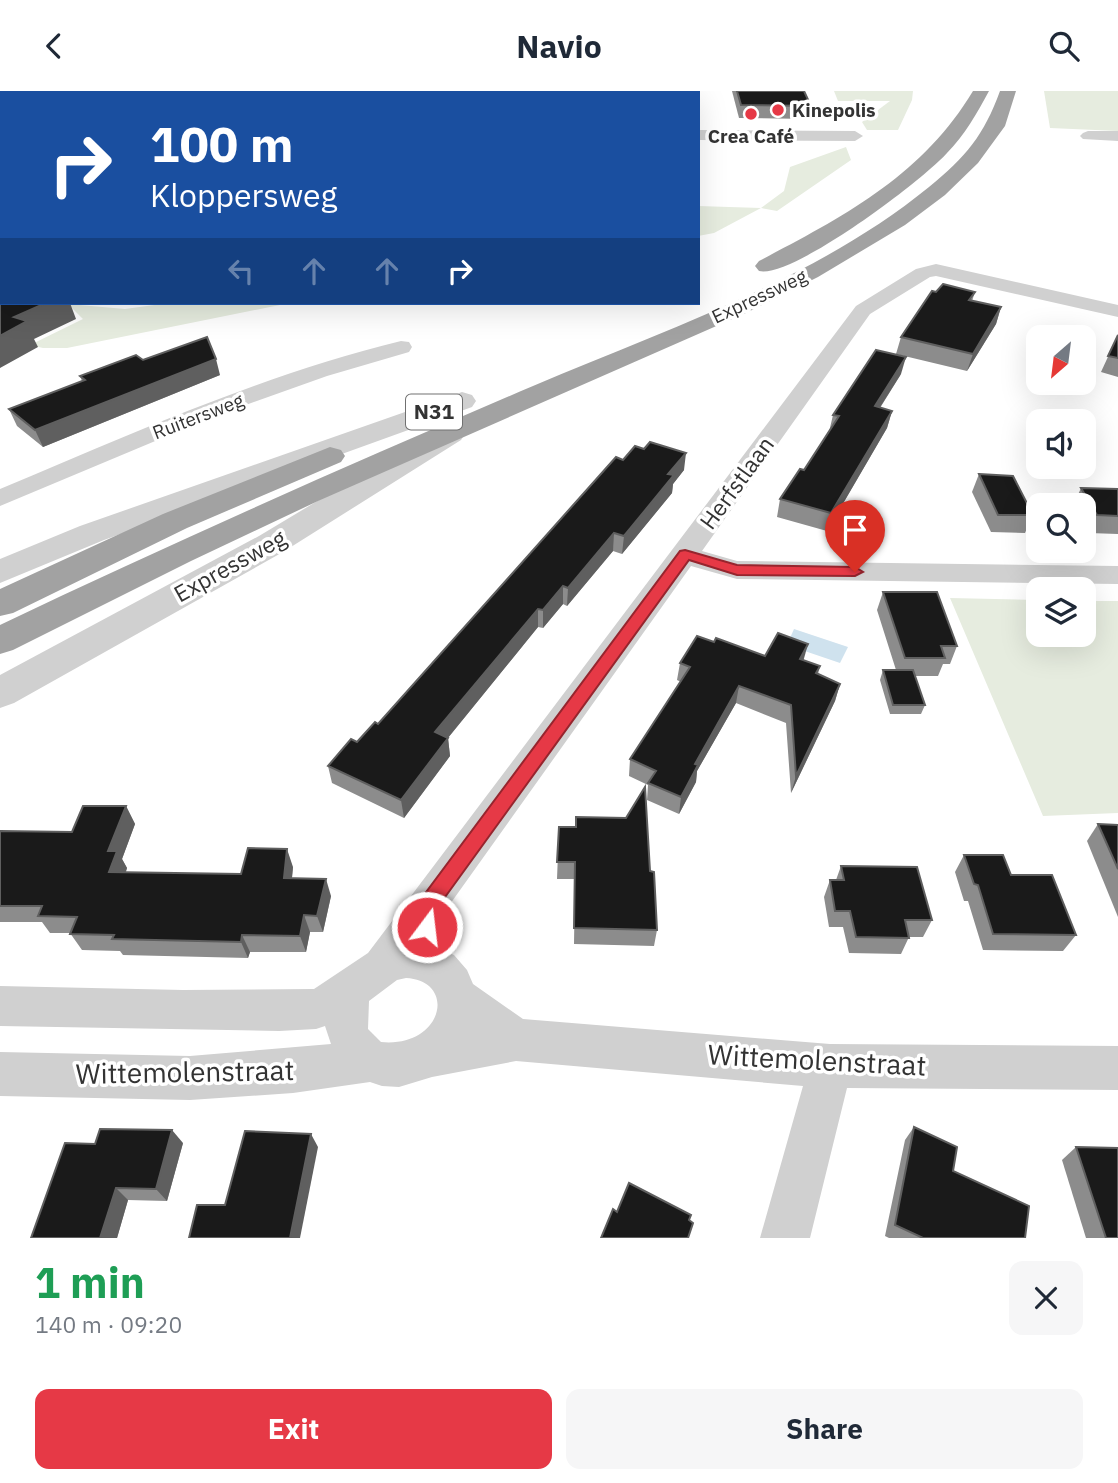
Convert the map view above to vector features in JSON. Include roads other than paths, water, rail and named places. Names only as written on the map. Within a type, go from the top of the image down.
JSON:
[{"type":"highway","name":"Expressweg","points":[[700,299],[796,251],[877,201],[941,148],[965,119],[981,91]]},
{"type":"highway","name":"N31","points":[[1007,97],[1025,91]]},
{"type":"highway","points":[[959,92],[957,101],[965,119]]},
{"type":"highway","name":"Expressweg","points":[[0,604],[175,521],[459,416],[725,313],[828,264],[894,222],[946,184],[981,148],[1007,97]]},
{"type":"highway","name":"Expressweg","points":[[0,641],[689,305]]},
{"type":"street","points":[[700,135],[855,136]]},
{"type":"street","points":[[1088,136],[1112,136],[1118,147]]},
{"type":"street","name":"Herfstlaan","points":[[384,963],[856,318],[872,303],[923,273],[936,270],[1118,311]]},
{"type":"street","name":"Ruitersweg","points":[[0,498],[206,411],[319,371],[401,347]]},
{"type":"street","name":"Expressweg","points":[[0,572],[104,529],[459,416]]},
{"type":"street","name":"Expressweg","points":[[0,693],[271,544],[459,416]]},
{"type":"street","points":[[685,555],[737,570],[1118,575]]},
{"type":"street","points":[[350,992],[346,1012],[347,1031],[355,1048],[370,1060],[388,1066],[408,1065],[431,1055],[446,1041],[456,1024],[449,983],[426,945],[425,909]]},
{"type":"street","points":[[0,1006],[201,1011],[317,1009],[350,992],[384,963],[405,958],[423,960],[516,1039]]},
{"type":"street","name":"Wittemolenstraat","points":[[431,1055],[516,1039],[830,1066],[1118,1068]]},
{"type":"street","name":"Wittemolenstraat","points":[[0,1074],[190,1078],[293,1071],[370,1060]]},
{"type":"street","points":[[785,1238],[830,1066]]},
{"type":"water","points":[[794,629],[848,647],[840,663],[787,645]]},
{"type":"place","name":"Kinepolis","points":[[778,110]]},
{"type":"place","name":"Crea Café","points":[[751,114]]}]
